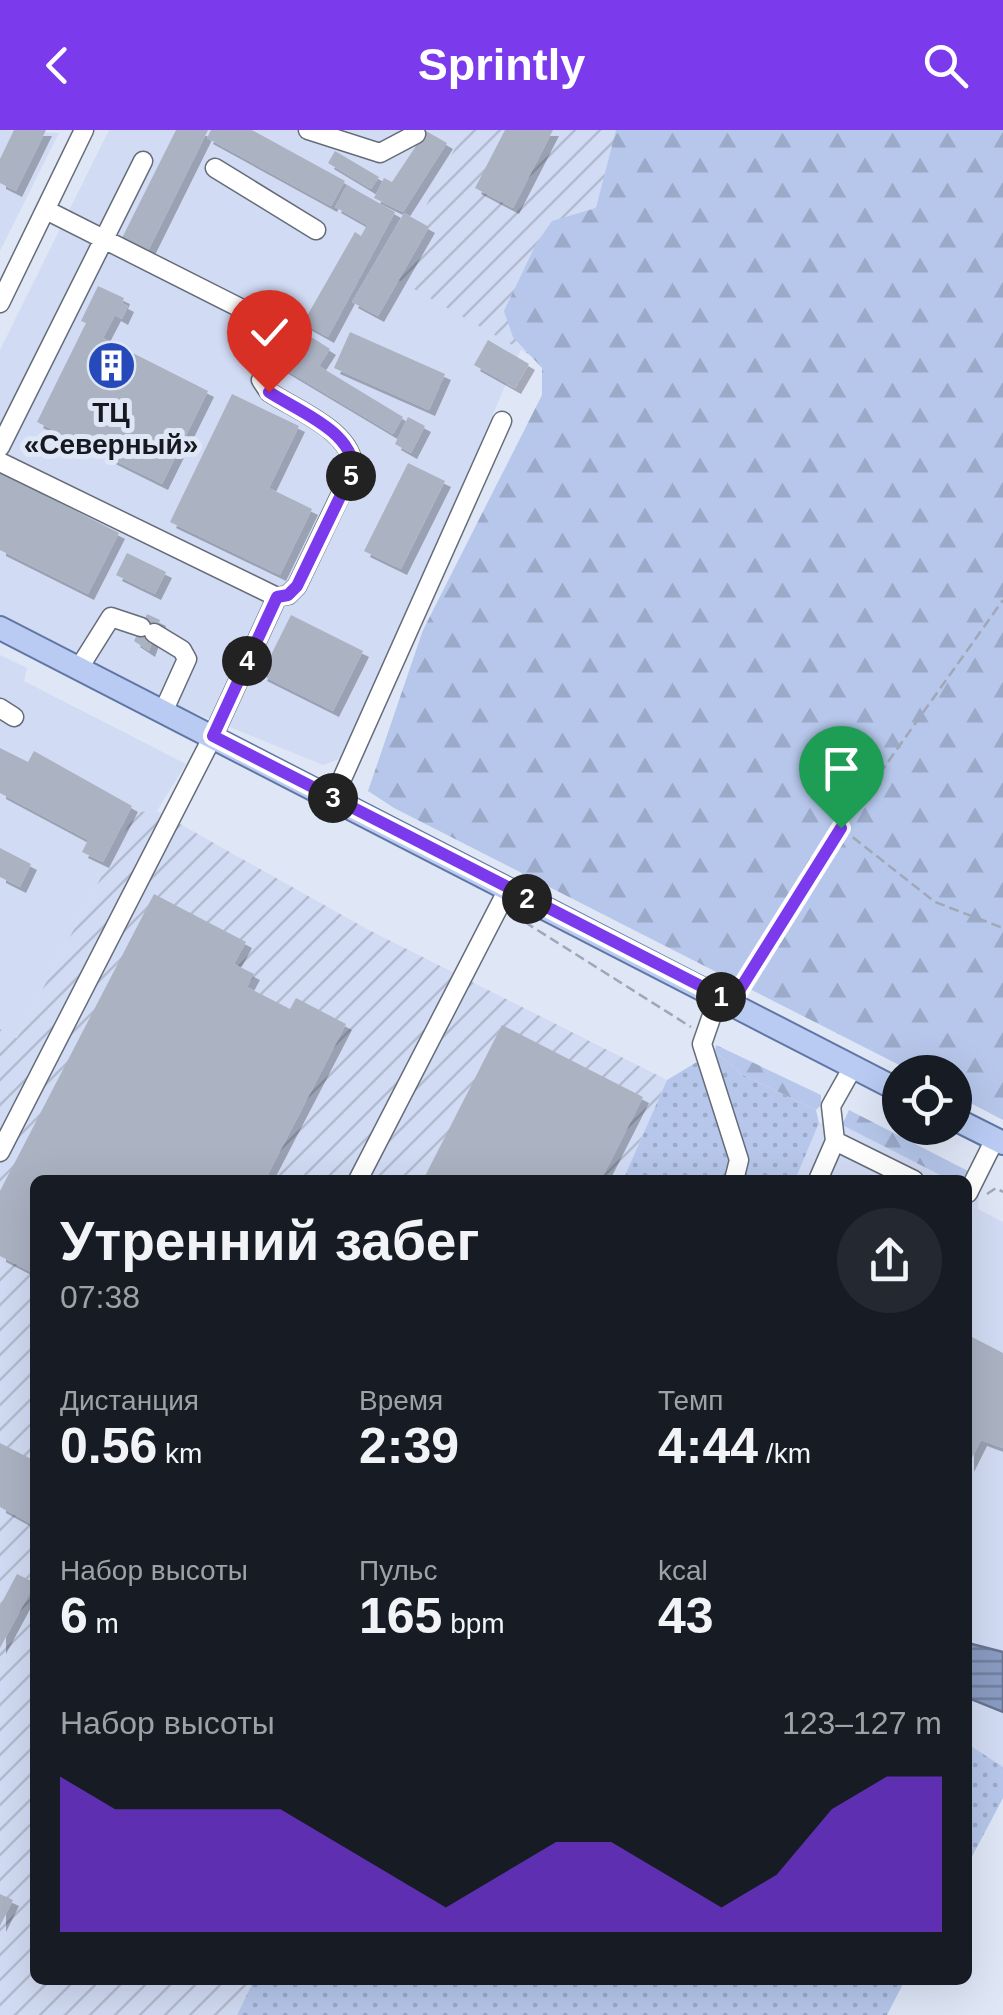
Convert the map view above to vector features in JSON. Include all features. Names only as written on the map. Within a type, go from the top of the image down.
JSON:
[{"type":"main road","points":[[0,628],[725,999],[848,1075],[882,1085]]},
{"type":"main road","points":[[972,1128],[999,1141]]},
{"type":"street","points":[[0,303],[84,130]]},
{"type":"street","points":[[308,130],[380,153],[416,134]]},
{"type":"street","points":[[0,448],[7,415],[106,240],[143,161]]},
{"type":"street","points":[[214,168],[316,230]]},
{"type":"street","points":[[0,462],[277,597],[288,595],[297,586],[344,496],[353,455],[346,442],[269,392],[261,380],[281,344],[278,327],[46,210]]},
{"type":"street","points":[[334,798],[502,421]]},
{"type":"street","points":[[0,1152],[213,736],[277,597]]},
{"type":"street","points":[[79,668],[111,617],[147,630],[182,650],[187,659],[163,712]]},
{"type":"street","points":[[361,1175],[508,889]]},
{"type":"street","points":[[725,999],[702,1044],[740,1160],[736,1175]]},
{"type":"street","points":[[820,1175],[835,1141],[831,1106],[848,1075]]},
{"type":"street","points":[[835,1141],[904,1175]]},
{"type":"street","points":[[972,1185],[999,1141]]},
{"type":"path","points":[[725,999],[1003,600]]},
{"type":"path","points":[[841,828],[936,902],[1003,928]]},
{"type":"shaded area","points":[[0,130],[59,133],[0,251]]},
{"type":"shaded area","points":[[109,130],[450,130],[461,136],[392,276],[522,347],[345,757],[323,765],[161,699],[0,616],[0,350]]},
{"type":"shaded area","points":[[450,130],[756,130],[565,375],[391,276],[461,136]]},
{"type":"shaded area","points":[[0,655],[27,668],[24,681],[186,764],[157,811],[135,812],[17,1038],[0,1029]]},
{"type":"shaded area","points":[[157,811],[367,929],[667,1080],[625,1175],[30,1175],[30,1985],[252,1985],[237,2015],[0,2015],[0,1029],[17,1038],[135,812]]},
{"type":"shaded area","points":[[819,1123],[842,1125],[940,1175],[797,1175]]},
{"type":"shaded area","points":[[972,1191],[979,1195],[978,1209],[1003,1222],[1003,1767],[972,1747]]},
{"type":"shaded area","points":[[972,1644],[1003,1652],[1003,1712],[972,1700]]},
{"type":"green space","points":[[616,130],[1003,130],[1003,1120],[972,1104],[972,1055],[882,1056],[394,808],[368,791],[423,630],[542,395],[542,368],[513,337],[504,311],[536,244],[552,221],[596,208]]},
{"type":"green space","points":[[716,1045],[821,1095],[821,1105],[816,1110],[741,1074],[715,1051]]},
{"type":"green space","points":[[715,1051],[741,1074],[816,1110],[819,1123],[797,1175],[625,1175],[667,1080]]},
{"type":"green space","points":[[849,1110],[882,1127],[882,1145],[917,1145],[968,1171],[967,1175],[940,1175],[842,1125]]},
{"type":"green space","points":[[972,1747],[1003,1767],[1003,1798],[972,1856]]},
{"type":"green space","points":[[252,1985],[902,1985],[887,2015],[237,2015]]},
{"type":"building","points":[[14,130],[46,130],[16,191],[0,183],[0,159]]},
{"type":"building","points":[[176,130],[208,130],[148,251],[122,238]]},
{"type":"building","points":[[211,130],[252,130],[345,181],[331,206],[207,138]]},
{"type":"building","points":[[505,130],[553,130],[513,208],[475,188]]},
{"type":"building","points":[[426,131],[447,143],[403,212],[374,198],[384,178],[392,182]]},
{"type":"building","points":[[335,151],[379,177],[371,189],[328,163]]},
{"type":"building","points":[[347,185],[395,212],[328,337],[303,323],[355,232],[361,236],[367,225],[335,207]]},
{"type":"building","points":[[404,213],[429,227],[378,316],[352,302]]},
{"type":"building","name":"ТЦ «Северный»","points":[[98,286],[124,298],[122,303],[128,306],[122,319],[115,315],[103,338],[208,391],[162,484],[37,422],[86,323],[81,321]]},
{"type":"building","points":[[302,331],[330,349],[319,366],[403,417],[393,434],[281,367]]},
{"type":"building","points":[[350,332],[445,374],[429,410],[334,368]]},
{"type":"building","points":[[488,340],[529,364],[515,388],[474,365]]},
{"type":"building","points":[[232,394],[299,426],[269,488],[312,509],[280,575],[170,522]]},
{"type":"building","points":[[408,417],[425,426],[411,453],[395,444]]},
{"type":"building","points":[[408,463],[445,481],[401,569],[364,551]]},
{"type":"building","points":[[0,472],[119,533],[88,594],[0,550]]},
{"type":"building","points":[[127,553],[166,572],[155,594],[116,575]]},
{"type":"building","points":[[147,614],[160,620],[149,651],[134,641]]},
{"type":"building","points":[[291,615],[363,651],[333,711],[261,675]]},
{"type":"building","points":[[0,748],[28,762],[34,751],[132,806],[103,862],[82,852],[88,840],[0,793]]},
{"type":"building","points":[[0,848],[31,864],[20,887],[0,877]]},
{"type":"building","points":[[154,894],[246,942],[234,964],[254,974],[247,987],[290,1009],[296,998],[346,1024],[268,1175],[30,1175],[30,1271],[0,1256],[0,1191]]},
{"type":"building","points":[[502,1025],[643,1097],[604,1175],[426,1175]]},
{"type":"building","points":[[972,1337],[1003,1353],[1003,1448],[981,1440],[972,1458]]},
{"type":"building","points":[[0,1443],[30,1458],[30,1523],[0,1507]]},
{"type":"building","points":[[17,1574],[30,1580],[30,1592],[0,1648],[0,1606]]},
{"type":"building","points":[[0,1894],[13,1900],[0,1926]]},
{"type":"place","name":"ТЦ «Северный»","points":[[111,365]]},
{"type":"route","points":[[269,392],[346,442],[353,455],[353,470],[344,496],[297,586],[288,595],[277,597],[213,736],[732,1002],[841,828]]}]
